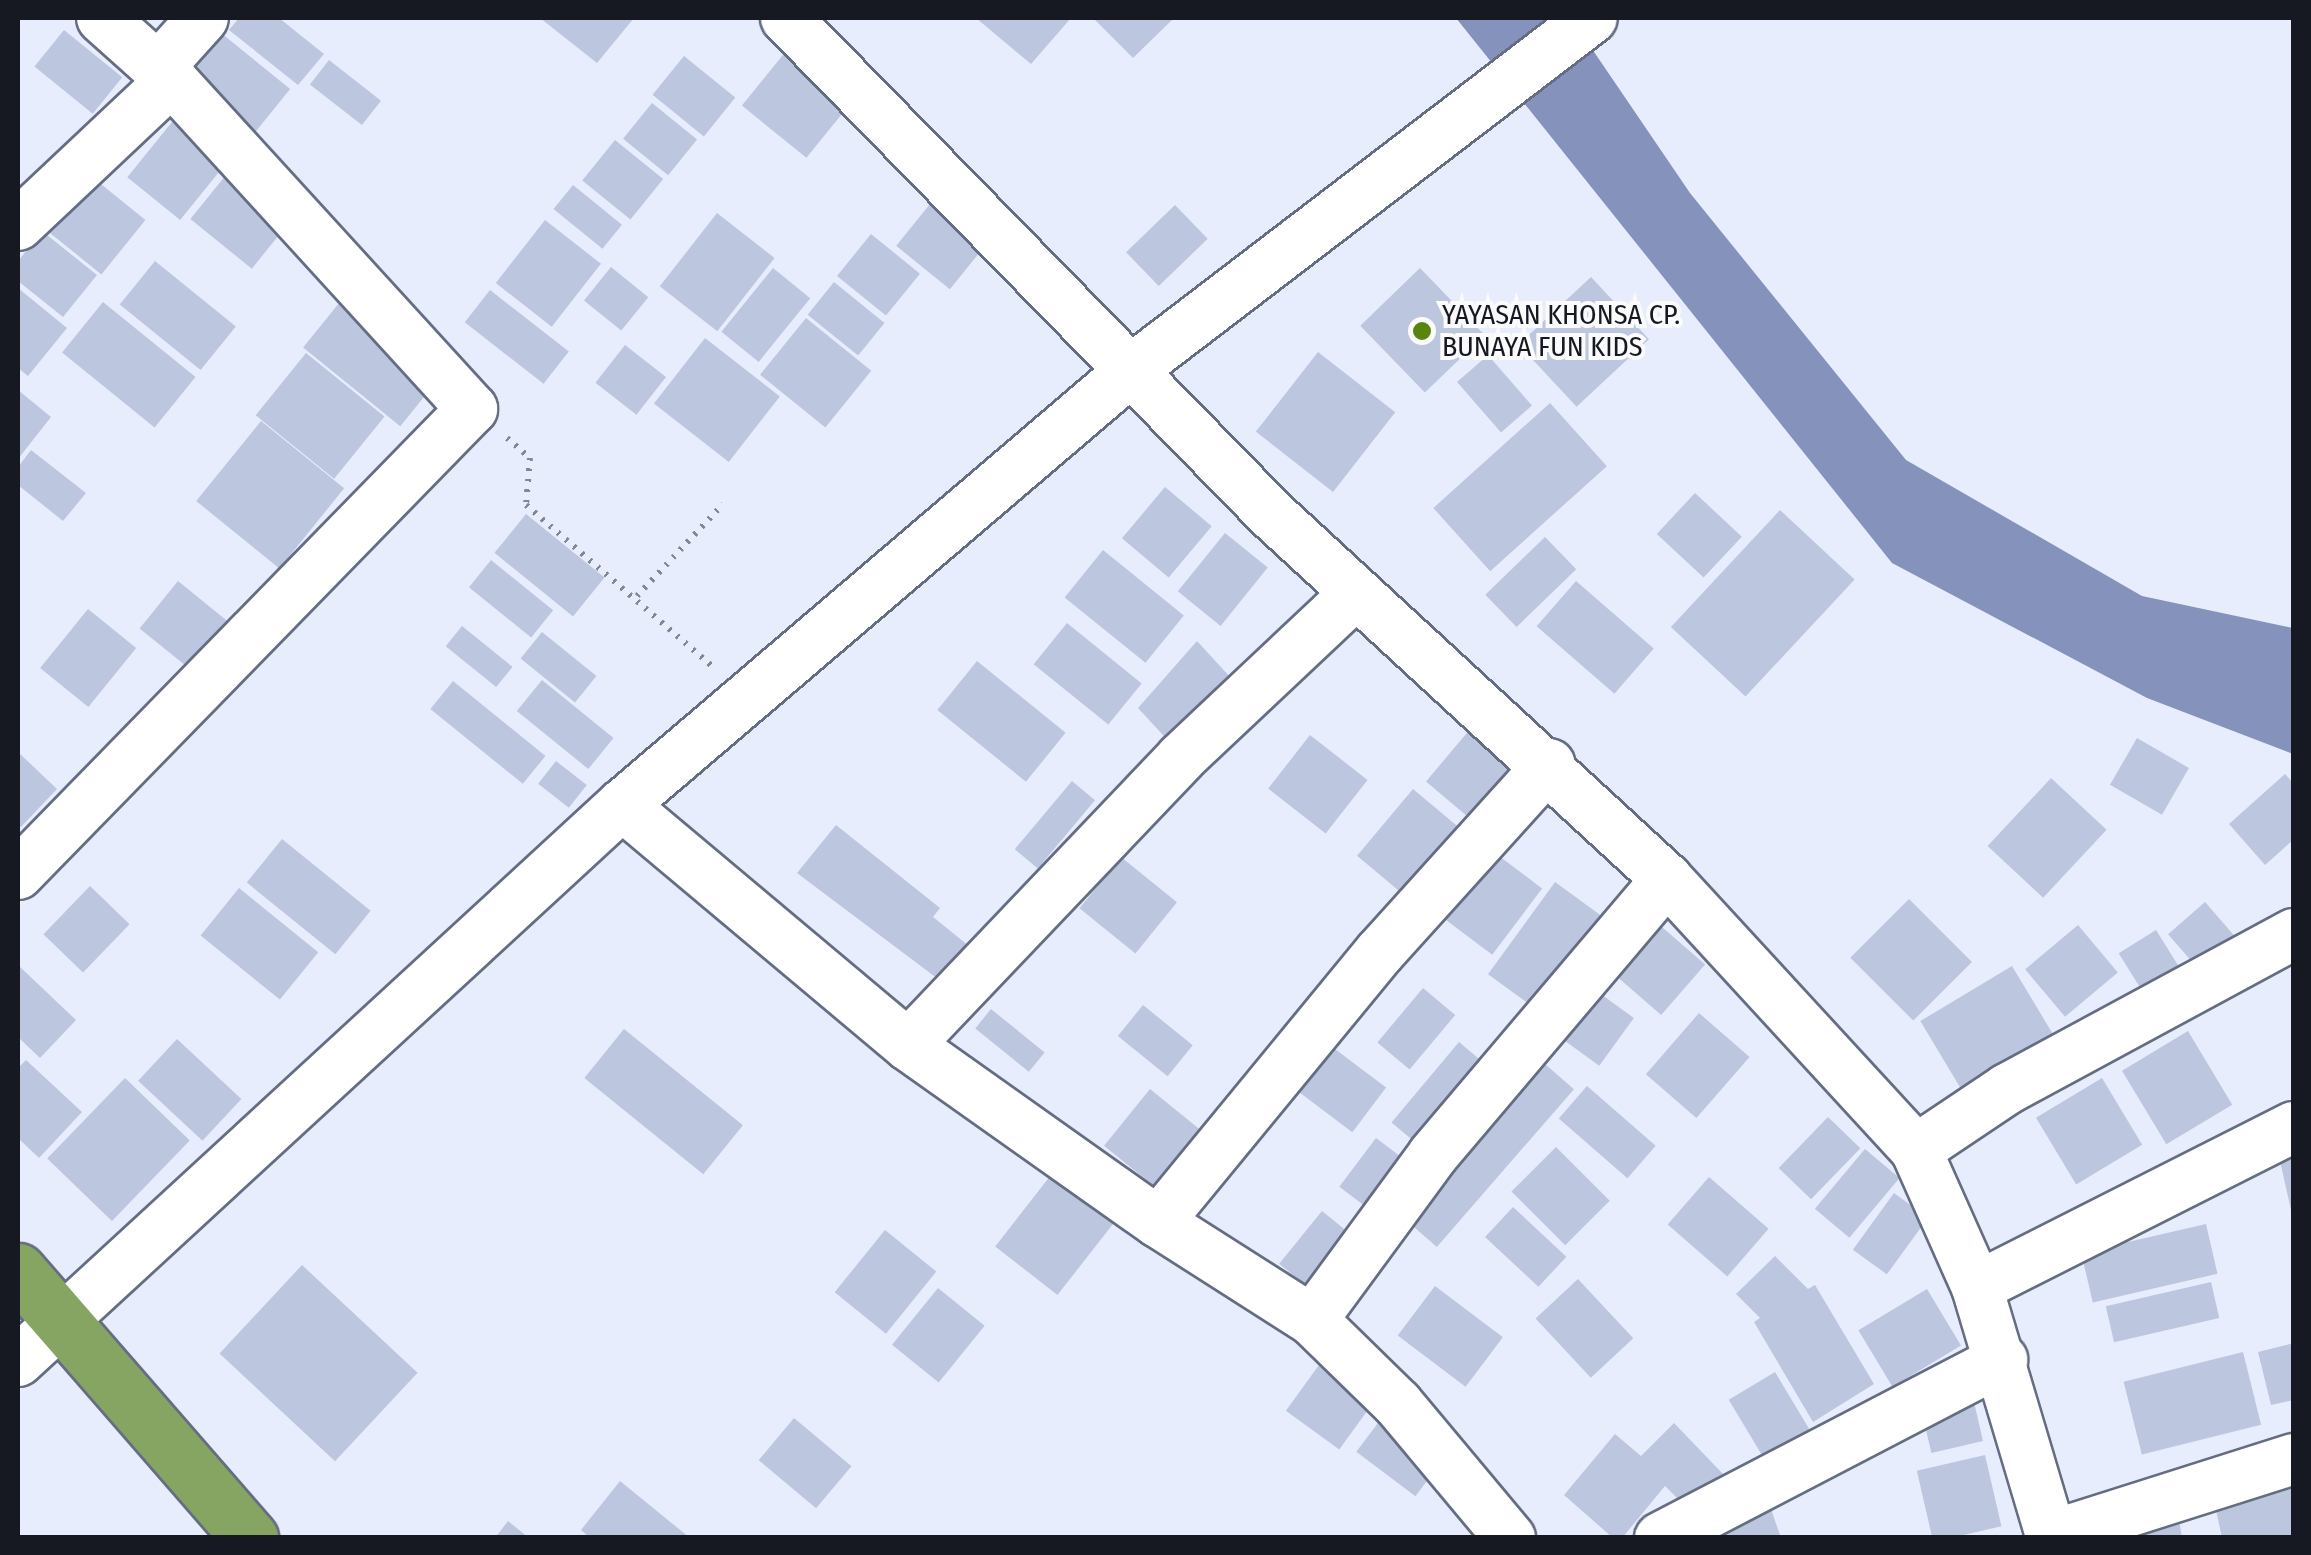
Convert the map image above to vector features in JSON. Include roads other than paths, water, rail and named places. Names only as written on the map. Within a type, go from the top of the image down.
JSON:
[{"type":"highway","points":[[18,1271],[62,1315],[250,1538]]},
{"type":"street","points":[[18,874],[472,408],[165,74],[102,18]]},
{"type":"street","points":[[18,225],[165,74],[203,18]]},
{"type":"street","points":[[786,18],[1015,259],[1134,368],[1355,594],[1550,764],[1667,880],[1916,1150],[1977,1287],[2052,1537],[2294,1458]]},
{"type":"street","points":[[18,1361],[62,1315],[622,805],[746,699],[1134,368],[1592,18]]},
{"type":"street","points":[[908,1045],[1181,758],[1355,594]]},
{"type":"street","points":[[1158,1222],[1347,990],[1550,764]]},
{"type":"street","points":[[622,805],[908,1045],[1158,1222],[1312,1320],[1398,1404],[1510,1538]]},
{"type":"street","points":[[1312,1320],[1433,1154],[1667,880]]},
{"type":"street","points":[[1916,1150],[2008,1089],[2294,934]]},
{"type":"street","points":[[1977,1287],[2294,1127]]},
{"type":"street","points":[[1660,1538],[2002,1360]]},
{"type":"water","points":[[1456,18],[1571,18],[1690,193],[1906,460],[2142,596],[2293,628],[2293,754],[2147,698],[1892,563]]},
{"type":"place","name":"YAYASAN KHONSA CP. BUNAYA FUN KIDS","points":[[1422,331]]}]
